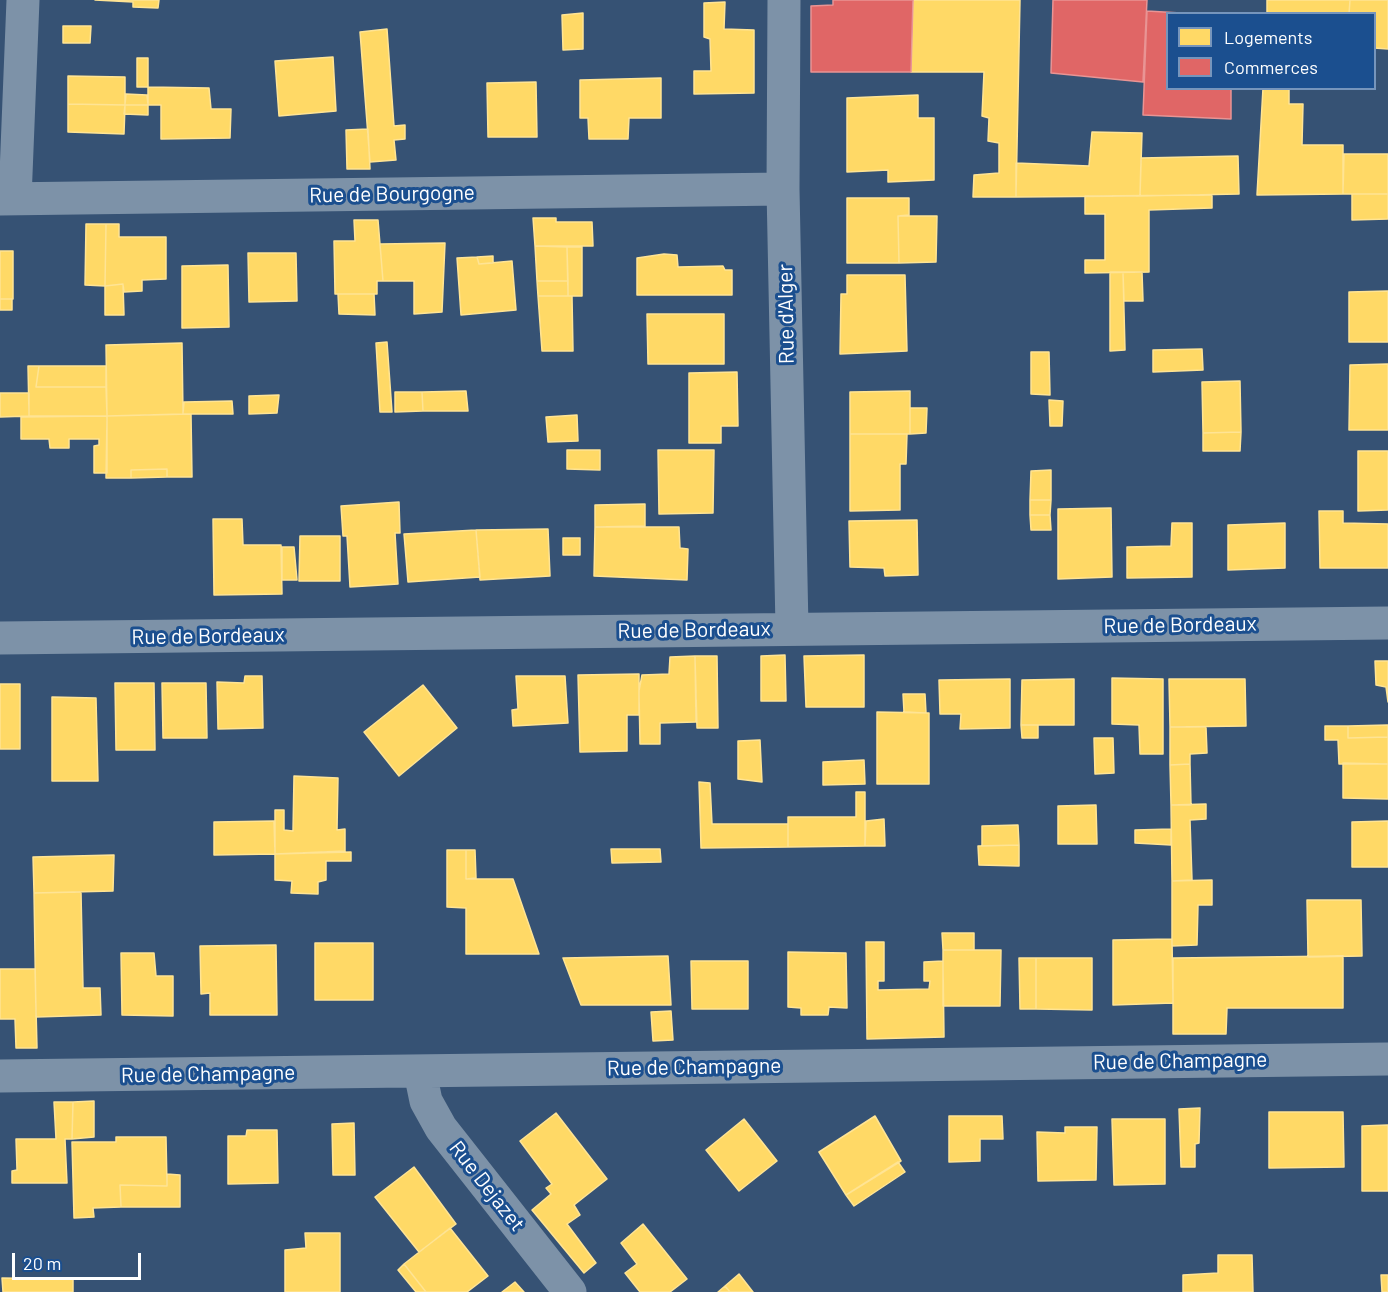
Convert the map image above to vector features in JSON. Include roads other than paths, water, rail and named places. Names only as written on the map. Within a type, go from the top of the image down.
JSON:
[{"type":"street","points":[[8,199],[23,0]]},
{"type":"street","name":"Rue d'Alger","points":[[784,0],[783,189],[792,628]]},
{"type":"street","name":"Rue de Bourgogne","points":[[8,199],[783,189]]},
{"type":"street","name":"Rue de Bordeaux","points":[[0,638],[1388,623]]},
{"type":"street","name":"Rue de Champagne","points":[[0,1076],[1388,1059]]},
{"type":"street","name":"Rue Dejazet","points":[[420,1072],[426,1101],[441,1128],[570,1292]]}]
